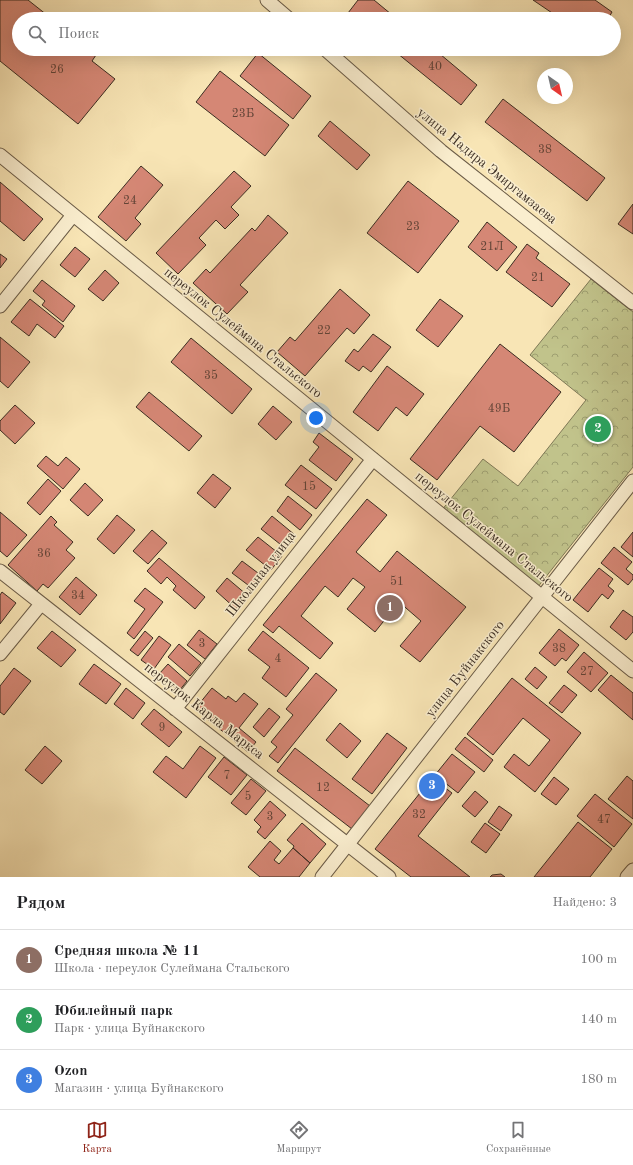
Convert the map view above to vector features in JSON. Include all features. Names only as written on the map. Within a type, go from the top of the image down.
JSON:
[{"type":"street","points":[[266,0],[281,12]]},
{"type":"street","name":"улица Надира Эмиргамзаева","points":[[333,56],[441,151],[633,303]]},
{"type":"street","name":"переулок Сулеймана Стальского","points":[[0,156],[633,671]]},
{"type":"street","points":[[0,306],[73,215]]},
{"type":"street","name":"Школьная улица","points":[[175,708],[373,459]]},
{"type":"street","name":"улица Буйнакского","points":[[322,877],[633,481]]},
{"type":"street","name":"переулок Карла Маркса","points":[[0,571],[389,877]]},
{"type":"street","points":[[0,654],[41,604]]},
{"type":"street","points":[[627,877],[633,870]]},
{"type":"green space","points":[[591,279],[633,312],[633,467],[537,588],[441,511],[483,459],[518,486],[586,400],[530,355]]},
{"type":"building","points":[[0,0],[28,0],[43,12],[12,12],[12,56],[95,56],[92,61],[115,79],[78,124],[0,61]]},
{"type":"building","points":[[358,0],[374,0],[389,12],[349,12]]},
{"type":"building","points":[[533,0],[595,0],[612,12],[551,12]]},
{"type":"building","points":[[256,56],[262,56],[311,96],[293,119],[240,76]]},
{"type":"building","points":[[401,56],[442,56],[477,85],[461,105]]},
{"type":"building","points":[[220,71],[289,125],[265,156],[196,102]]},
{"type":"building","points":[[503,99],[605,178],[587,201],[485,122]]},
{"type":"building","points":[[330,121],[370,155],[357,170],[318,136]]},
{"type":"building","points":[[141,166],[163,185],[135,218],[141,224],[126,241],[98,217]]},
{"type":"building","points":[[234,171],[251,186],[231,207],[239,215],[225,229],[216,220],[199,238],[206,245],[178,274],[156,253]]},
{"type":"building","points":[[408,181],[459,221],[418,273],[367,233]]},
{"type":"building","points":[[0,182],[43,219],[24,241],[0,221]]},
{"type":"building","points":[[633,204],[633,234],[618,224]]},
{"type":"building","points":[[268,215],[288,233],[240,285],[248,292],[227,314],[193,283],[206,269],[210,273],[252,228],[255,231]]},
{"type":"building","points":[[487,222],[517,247],[497,271],[468,247]]},
{"type":"building","points":[[527,244],[539,253],[536,258],[570,284],[552,307],[506,272]]},
{"type":"building","points":[[75,247],[90,259],[75,277],[60,265]]},
{"type":"building","points":[[0,254],[7,259],[0,268]]},
{"type":"building","points":[[105,270],[119,283],[103,301],[88,289]]},
{"type":"building","points":[[42,280],[75,306],[63,322],[42,305],[45,301],[33,291]]},
{"type":"building","points":[[340,289],[370,315],[354,334],[347,328],[305,376],[277,352],[290,337],[295,341]]},
{"type":"building","points":[[30,299],[64,326],[55,338],[37,324],[29,336],[11,322]]},
{"type":"building","points":[[440,299],[463,316],[438,347],[416,330]]},
{"type":"building","points":[[373,334],[391,347],[371,372],[363,366],[359,371],[345,361],[354,349],[358,352]]},
{"type":"building","points":[[0,337],[30,362],[8,388],[0,381]]},
{"type":"building","points":[[191,338],[252,389],[232,414],[171,362]]},
{"type":"building","points":[[500,344],[561,392],[514,452],[480,426],[437,480],[410,459]]},
{"type":"building","points":[[387,366],[424,394],[407,416],[396,407],[378,431],[353,412]]},
{"type":"building","points":[[149,392],[202,436],[189,451],[136,407]]},
{"type":"building","points":[[15,405],[35,423],[15,444],[0,430],[0,421]]},
{"type":"building","points":[[273,406],[292,422],[276,440],[258,424]]},
{"type":"building","points":[[319,433],[353,459],[336,481],[309,460],[319,447],[313,442]]},
{"type":"building","points":[[46,456],[58,466],[66,457],[80,469],[63,489],[37,466]]},
{"type":"building","points":[[301,465],[332,489],[316,509],[285,485]]},
{"type":"building","points":[[213,474],[231,488],[215,508],[197,493]]},
{"type":"building","points":[[48,479],[61,491],[40,515],[27,503]]},
{"type":"building","points":[[85,483],[103,500],[88,516],[70,500]]},
{"type":"building","points":[[288,496],[312,515],[300,530],[277,511]]},
{"type":"building","points":[[367,499],[387,515],[356,552],[380,572],[397,551],[466,607],[420,662],[400,646],[421,621],[399,602],[375,632],[347,609],[365,587],[353,578],[338,597],[325,586],[301,616],[333,643],[320,659],[279,626],[273,633],[263,625]]},
{"type":"building","points":[[0,512],[27,535],[7,557],[0,551]]},
{"type":"building","points":[[117,515],[135,530],[114,554],[97,539]]},
{"type":"building","points":[[51,516],[57,522],[54,525],[73,542],[66,550],[75,558],[48,588],[43,584],[37,591],[8,565]]},
{"type":"building","points":[[272,516],[295,535],[285,548],[261,529]]},
{"type":"building","points":[[152,530],[167,543],[148,564],[133,551]]},
{"type":"building","points":[[633,532],[633,557],[621,547]]},
{"type":"building","points":[[258,537],[282,556],[271,570],[246,550]]},
{"type":"building","points":[[614,547],[632,562],[626,569],[633,575],[633,579],[628,585],[601,563]]},
{"type":"building","points":[[159,558],[205,597],[195,609],[173,590],[176,586],[167,577],[161,584],[147,571]]},
{"type":"building","points":[[242,561],[262,576],[252,588],[232,573]]},
{"type":"building","points":[[599,568],[613,579],[608,586],[614,591],[608,599],[602,594],[588,612],[573,600]]},
{"type":"building","points":[[76,577],[97,595],[80,615],[59,597]]},
{"type":"building","points":[[227,578],[247,595],[236,609],[216,591]]},
{"type":"building","points":[[145,588],[163,602],[134,639],[127,633],[145,609],[134,601]]},
{"type":"building","points":[[2,592],[16,603],[0,624],[0,595]]},
{"type":"building","points":[[623,610],[633,617],[633,632],[626,640],[610,627]]},
{"type":"building","points":[[559,629],[579,645],[566,661],[562,658],[555,666],[539,653]]},
{"type":"building","points":[[199,630],[217,644],[205,659],[187,645]]},
{"type":"building","points":[[52,631],[76,650],[61,667],[37,648]]},
{"type":"building","points":[[145,631],[153,638],[138,656],[130,650]]},
{"type":"building","points":[[263,631],[309,668],[286,697],[262,678],[270,667],[248,650]]},
{"type":"building","points":[[159,636],[171,645],[154,669],[141,660]]},
{"type":"building","points":[[179,644],[201,663],[190,676],[168,657]]},
{"type":"building","points":[[584,652],[608,673],[591,692],[567,672]]},
{"type":"building","points":[[94,664],[121,684],[106,704],[79,684]]},
{"type":"building","points":[[168,664],[187,681],[179,691],[159,674]]},
{"type":"building","points":[[535,667],[547,677],[537,689],[525,679]]},
{"type":"building","points":[[14,668],[31,681],[4,715],[0,712],[0,686]]},
{"type":"building","points":[[316,673],[337,690],[278,763],[269,756],[277,747],[271,742],[293,715],[286,709]]},
{"type":"building","points":[[611,675],[633,693],[633,720],[598,690]]},
{"type":"building","points":[[512,678],[581,733],[535,792],[504,767],[514,754],[529,766],[550,740],[523,718],[493,755],[467,734]]},
{"type":"building","points":[[564,685],[577,695],[562,713],[549,703]]},
{"type":"building","points":[[126,688],[145,703],[133,719],[114,704]]},
{"type":"building","points":[[212,688],[226,699],[228,696],[236,702],[244,693],[258,704],[239,728],[256,742],[248,752],[195,709]]},
{"type":"building","points":[[269,708],[280,717],[264,737],[253,727]]},
{"type":"building","points":[[154,709],[182,732],[169,747],[141,724]]},
{"type":"building","points":[[340,723],[361,741],[347,758],[326,740]]},
{"type":"building","points":[[387,733],[407,748],[372,794],[352,779]]},
{"type":"building","points":[[465,737],[493,760],[484,772],[455,749]]},
{"type":"building","points":[[45,746],[62,761],[42,784],[25,770]]},
{"type":"building","points":[[200,746],[216,758],[186,798],[153,772],[166,756],[183,769]]},
{"type":"building","points":[[295,748],[370,806],[352,829],[277,771]]},
{"type":"building","points":[[452,754],[475,772],[458,793],[435,775]]},
{"type":"building","points":[[224,757],[247,775],[231,795],[208,777]]},
{"type":"building","points":[[627,776],[633,781],[633,819],[608,799]]},
{"type":"building","points":[[554,777],[569,789],[556,805],[541,794]]},
{"type":"building","points":[[432,778],[452,793],[418,836],[470,877],[411,877],[375,849]]},
{"type":"building","points":[[251,779],[266,791],[246,815],[231,803]]},
{"type":"building","points":[[475,791],[488,802],[475,817],[462,806]]},
{"type":"building","points":[[595,794],[632,824],[614,847],[577,816]]},
{"type":"building","points":[[270,801],[286,815],[265,839],[257,832],[261,827],[254,820]]},
{"type":"building","points":[[499,806],[512,815],[501,831],[488,822]]},
{"type":"building","points":[[578,822],[612,849],[590,877],[534,877]]},
{"type":"building","points":[[302,823],[326,844],[310,863],[293,848],[294,846],[287,840]]},
{"type":"building","points":[[485,823],[500,834],[486,853],[471,842]]},
{"type":"building","points":[[270,841],[281,851],[274,860],[279,864],[293,848],[310,863],[299,877],[260,877],[248,867]]},
{"type":"building","points":[[501,874],[505,877],[490,877],[492,875]]},
{"type":"place","name":"Юбилейный парк","points":[[598,429]]},
{"type":"place","name":"Средняя школа № 11","points":[[390,608]]},
{"type":"place","name":"Ozon","points":[[432,786]]}]
